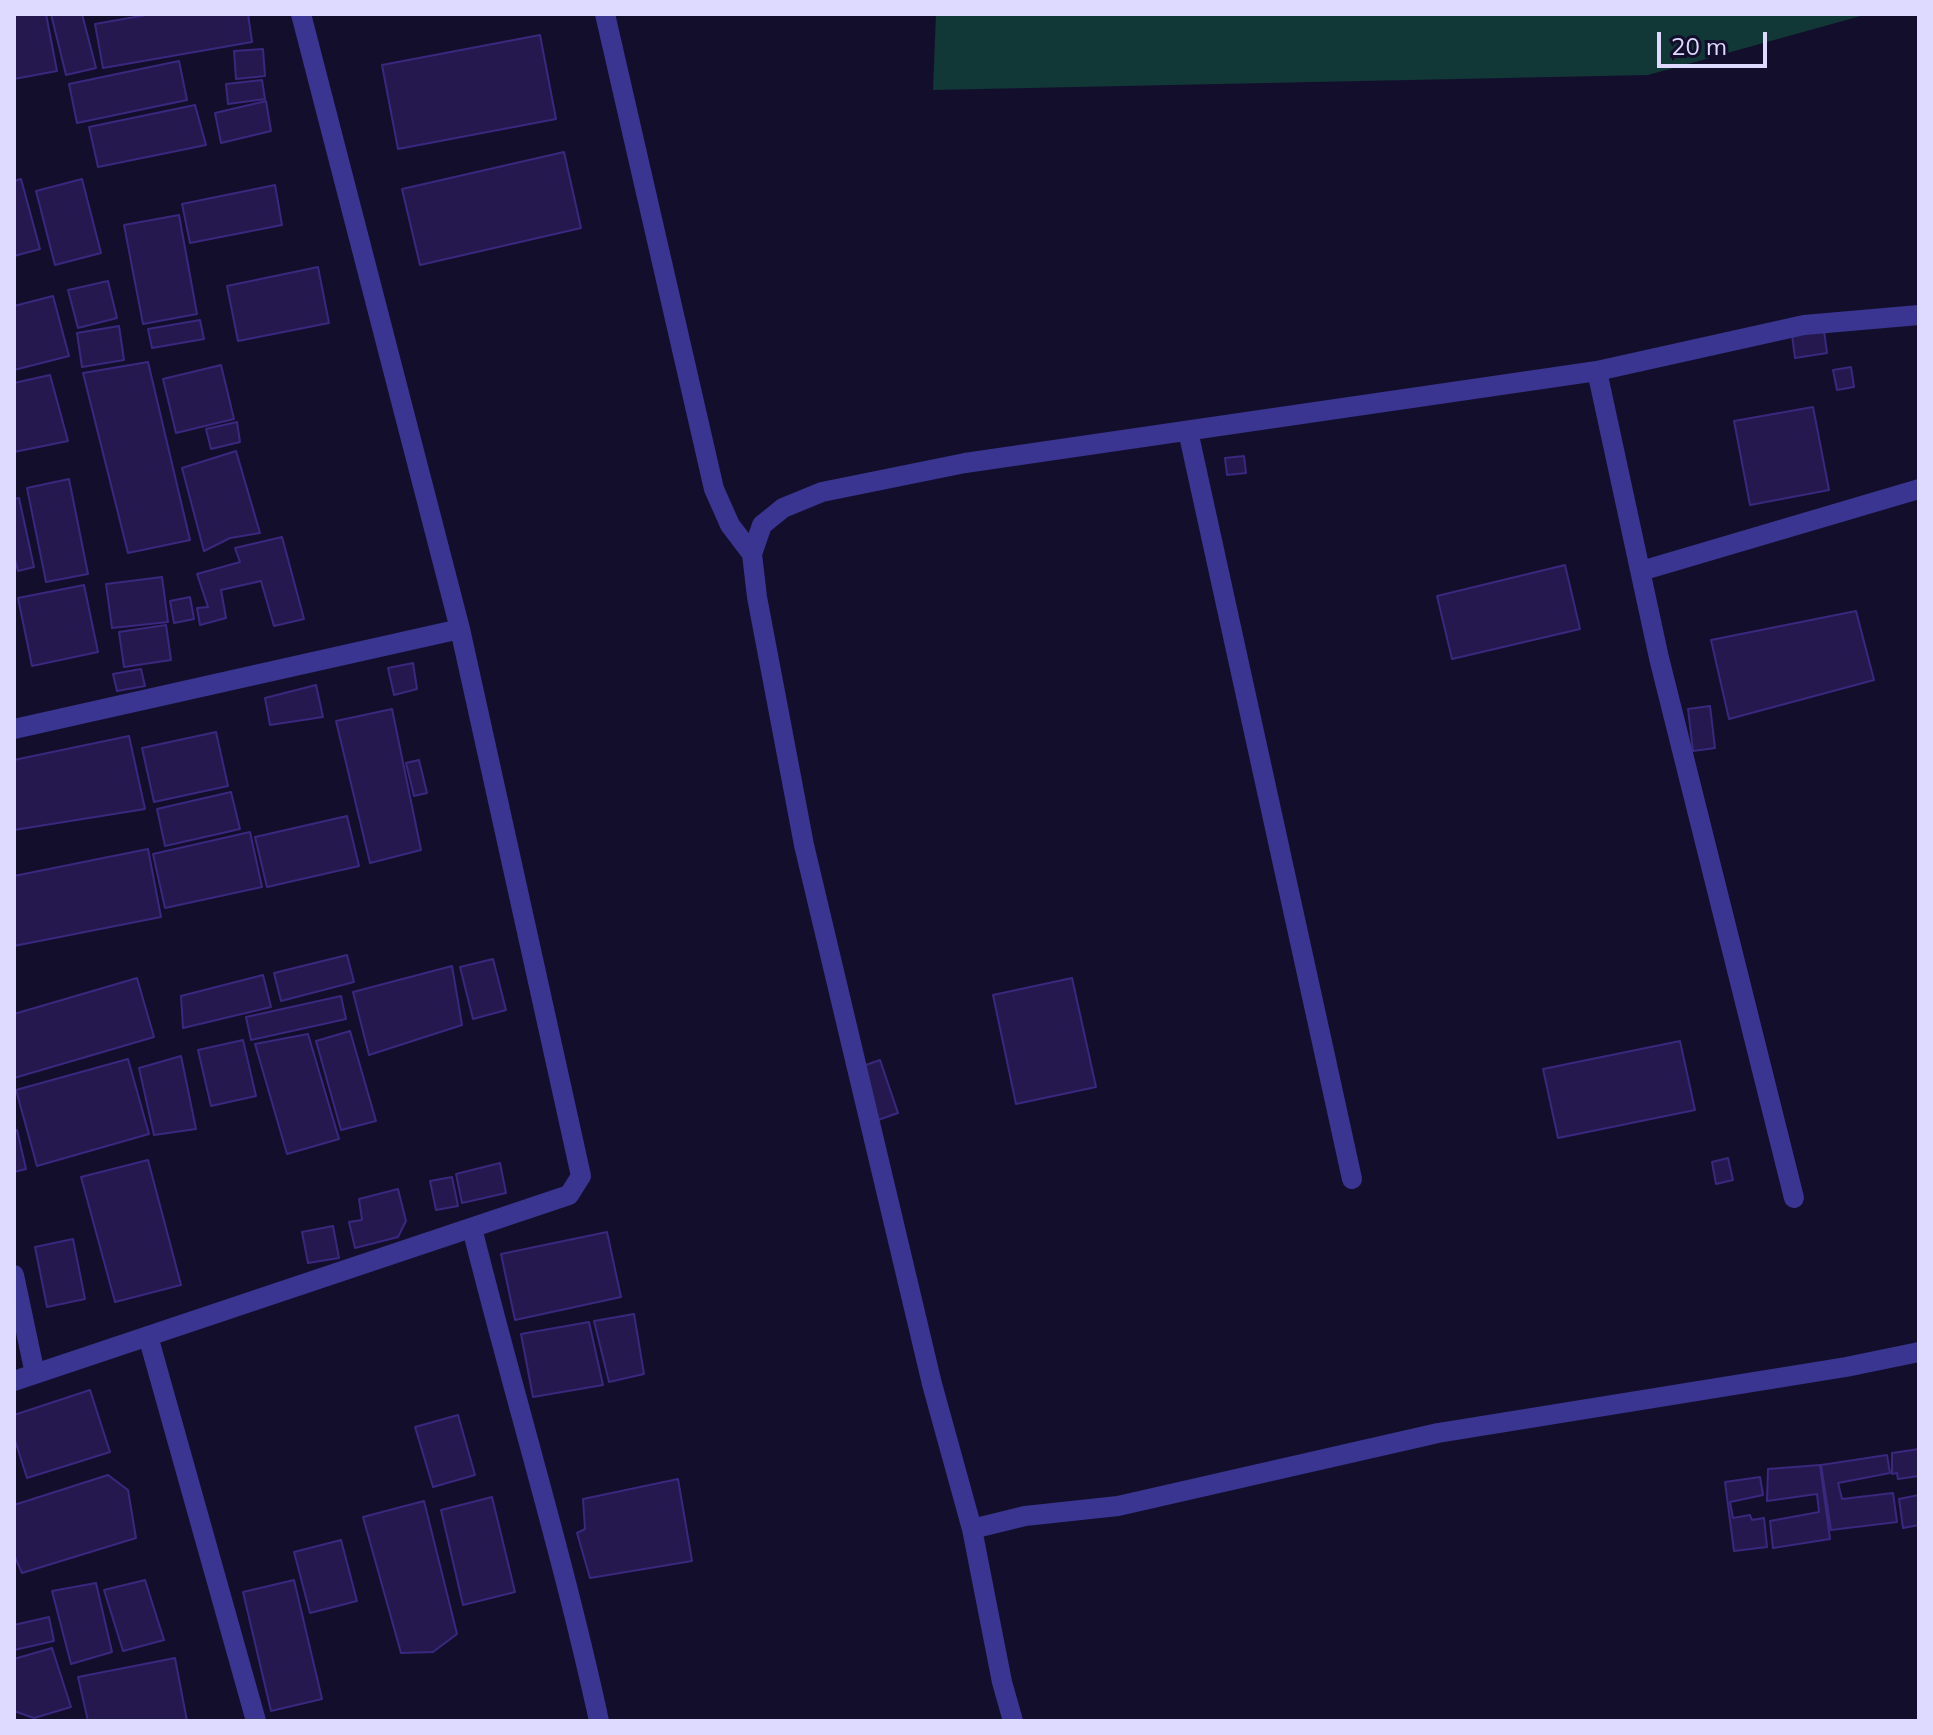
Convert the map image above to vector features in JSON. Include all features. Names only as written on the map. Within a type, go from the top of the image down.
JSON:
[{"type":"street","points":[[14,1381],[569,1195],[581,1176],[460,629],[301,14]]},
{"type":"street","points":[[605,14],[714,489],[730,525],[752,554]]},
{"type":"street","points":[[1013,1721],[1002,1682],[972,1529],[932,1384],[804,845],[757,597],[752,554],[762,525],[783,508],[822,492],[965,463],[1597,371],[1804,325],[1919,315]]},
{"type":"street","points":[[1597,371],[1659,658],[1794,1198]]},
{"type":"street","points":[[1188,431],[1352,1179]]},
{"type":"street","points":[[1641,571],[1919,489]]},
{"type":"street","points":[[14,729],[460,629]]},
{"type":"street","points":[[472,1228],[582,1644],[599,1721]]},
{"type":"street","points":[[14,1275],[35,1374]]},
{"type":"street","points":[[148,1336],[256,1721]]},
{"type":"street","points":[[972,1529],[1025,1516],[1118,1506],[1438,1433],[1846,1367],[1919,1352]]},
{"type":"green space","points":[[936,14],[1868,14],[1648,75],[933,90]]},
{"type":"building","points":[[14,14],[46,14],[57,71],[14,79]]},
{"type":"building","points":[[51,14],[82,14],[96,68],[66,75]]},
{"type":"building","points":[[152,14],[248,14],[252,42],[103,68],[95,24]]},
{"type":"building","points":[[540,35],[556,119],[398,149],[382,65]]},
{"type":"building","points":[[263,49],[265,76],[236,79],[234,51]]},
{"type":"building","points":[[179,61],[187,100],[77,123],[69,84]]},
{"type":"building","points":[[262,80],[265,99],[228,104],[226,84]]},
{"type":"building","points":[[266,101],[271,131],[221,143],[215,113]]},
{"type":"building","points":[[195,105],[206,145],[98,167],[89,127]]},
{"type":"building","points":[[564,152],[581,228],[420,265],[402,189]]},
{"type":"building","points":[[21,179],[40,249],[14,256],[14,181]]},
{"type":"building","points":[[82,179],[101,253],[55,265],[36,191]]},
{"type":"building","points":[[275,185],[282,225],[190,243],[182,204]]},
{"type":"building","points":[[179,215],[197,314],[143,324],[124,225]]},
{"type":"building","points":[[318,267],[329,323],[238,341],[227,286]]},
{"type":"building","points":[[108,281],[117,318],[78,328],[68,290]]},
{"type":"building","points":[[53,296],[69,356],[14,370],[14,306]]},
{"type":"building","points":[[200,320],[204,339],[152,348],[148,329]]},
{"type":"building","points":[[119,326],[124,360],[82,367],[77,333]]},
{"type":"building","points":[[1824,331],[1827,353],[1795,358],[1792,335]]},
{"type":"building","points":[[148,362],[190,540],[128,553],[83,373]]},
{"type":"building","points":[[221,365],[234,419],[176,433],[163,379]]},
{"type":"building","points":[[1851,367],[1854,387],[1837,390],[1833,370]]},
{"type":"building","points":[[50,375],[68,441],[14,452],[14,383]]},
{"type":"building","points":[[1813,407],[1829,490],[1750,505],[1734,421]]},
{"type":"building","points":[[237,422],[240,442],[211,449],[206,429]]},
{"type":"building","points":[[236,451],[260,533],[230,538],[204,551],[182,468]]},
{"type":"building","points":[[1244,456],[1246,473],[1227,475],[1225,458]]},
{"type":"building","points":[[69,479],[88,574],[46,582],[27,488]]},
{"type":"building","points":[[19,498],[34,567],[18,571],[14,555],[14,499]]},
{"type":"building","points":[[282,537],[304,619],[274,626],[261,581],[221,590],[226,618],[200,625],[197,608],[208,607],[197,574],[240,562],[235,548]]},
{"type":"building","points":[[1565,565],[1580,629],[1452,659],[1437,596]]},
{"type":"building","points":[[162,577],[168,622],[112,628],[106,584]]},
{"type":"building","points":[[84,585],[98,652],[32,666],[18,598]]},
{"type":"building","points":[[190,597],[194,619],[174,623],[170,601]]},
{"type":"building","points":[[1856,611],[1874,680],[1729,719],[1711,640]]},
{"type":"building","points":[[166,625],[171,660],[124,667],[119,632]]},
{"type":"building","points":[[413,663],[417,689],[394,695],[388,668]]},
{"type":"building","points":[[141,669],[145,686],[117,691],[113,674]]},
{"type":"building","points":[[316,685],[323,717],[270,725],[265,698]]},
{"type":"building","points":[[1710,706],[1715,748],[1693,751],[1688,709]]},
{"type":"building","points":[[392,709],[421,850],[370,863],[336,721]]},
{"type":"building","points":[[216,732],[228,786],[154,802],[142,748]]},
{"type":"building","points":[[129,736],[145,809],[14,830],[14,760]]},
{"type":"building","points":[[419,760],[427,793],[414,796],[406,763]]},
{"type":"building","points":[[231,792],[240,829],[165,846],[157,809]]},
{"type":"building","points":[[347,816],[359,866],[267,887],[255,837]]},
{"type":"building","points":[[250,832],[262,887],[165,908],[153,854]]},
{"type":"building","points":[[148,849],[161,917],[14,946],[14,876]]},
{"type":"building","points":[[347,955],[354,982],[281,1001],[274,973]]},
{"type":"building","points":[[493,959],[506,1010],[473,1019],[460,967]]},
{"type":"building","points":[[452,966],[462,1025],[369,1055],[353,992]]},
{"type":"building","points":[[263,975],[271,1007],[183,1028],[181,996]]},
{"type":"building","points":[[137,978],[154,1037],[14,1078],[14,1014]]},
{"type":"building","points":[[1072,978],[1096,1087],[1016,1104],[993,995]]},
{"type":"building","points":[[341,996],[346,1019],[251,1040],[246,1017]]},
{"type":"building","points":[[350,1031],[376,1121],[341,1130],[316,1041]]},
{"type":"building","points":[[308,1034],[339,1139],[287,1154],[255,1044]]},
{"type":"building","points":[[243,1040],[256,1096],[211,1106],[198,1050]]},
{"type":"building","points":[[1680,1041],[1695,1110],[1558,1138],[1543,1069]]},
{"type":"building","points":[[181,1056],[196,1129],[154,1135],[139,1068]]},
{"type":"building","points":[[128,1059],[149,1134],[37,1166],[16,1090]]},
{"type":"building","points":[[880,1060],[898,1113],[878,1120],[860,1067]]},
{"type":"building","points":[[17,1130],[26,1169],[14,1172],[14,1131]]},
{"type":"building","points":[[1728,1158],[1733,1180],[1716,1184],[1712,1162]]},
{"type":"building","points":[[148,1160],[181,1285],[115,1302],[81,1177]]},
{"type":"building","points":[[500,1163],[506,1193],[462,1203],[456,1174]]},
{"type":"building","points":[[452,1177],[458,1206],[436,1210],[430,1181]]},
{"type":"building","points":[[398,1189],[406,1221],[398,1237],[355,1248],[349,1222],[362,1220],[359,1199]]},
{"type":"building","points":[[333,1226],[339,1258],[308,1263],[302,1232]]},
{"type":"building","points":[[607,1232],[621,1297],[515,1320],[501,1254]]},
{"type":"building","points":[[73,1239],[85,1299],[47,1307],[35,1247]]},
{"type":"building","points":[[634,1314],[644,1374],[609,1382],[594,1321]]},
{"type":"building","points":[[589,1322],[603,1385],[533,1397],[521,1334]]},
{"type":"building","points":[[90,1390],[110,1452],[27,1478],[14,1437],[14,1415]]},
{"type":"building","points":[[458,1415],[475,1475],[433,1487],[415,1427]]},
{"type":"building","points":[[1919,1449],[1919,1476],[1898,1479],[1897,1473],[1892,1474],[1892,1453]]},
{"type":"building","points":[[1887,1455],[1890,1473],[1838,1483],[1842,1499],[1893,1493],[1897,1522],[1831,1530],[1821,1465]]},
{"type":"building","points":[[1820,1465],[1830,1539],[1773,1548],[1770,1521],[1819,1512],[1817,1494],[1767,1501],[1768,1469]]},
{"type":"building","points":[[108,1475],[128,1490],[136,1538],[22,1573],[14,1555],[14,1505]]},
{"type":"building","points":[[1760,1477],[1763,1495],[1730,1502],[1733,1518],[1750,1515],[1752,1520],[1764,1518],[1767,1547],[1734,1551],[1725,1482]]},
{"type":"building","points":[[678,1479],[692,1561],[590,1578],[577,1533],[585,1529],[583,1499]]},
{"type":"building","points":[[1919,1495],[1919,1525],[1903,1528],[1899,1499]]},
{"type":"building","points":[[492,1497],[515,1592],[463,1605],[441,1510]]},
{"type":"building","points":[[424,1501],[457,1634],[433,1652],[401,1653],[363,1517]]},
{"type":"building","points":[[341,1540],[357,1601],[310,1613],[294,1552]]},
{"type":"building","points":[[145,1580],[164,1640],[123,1651],[104,1590]]},
{"type":"building","points":[[294,1580],[322,1699],[271,1711],[243,1592]]},
{"type":"building","points":[[96,1583],[112,1652],[71,1664],[52,1591]]},
{"type":"building","points":[[49,1617],[54,1641],[14,1650],[14,1625]]},
{"type":"building","points":[[52,1648],[71,1707],[34,1718],[14,1711],[14,1659]]},
{"type":"building","points":[[175,1658],[187,1721],[88,1721],[78,1677]]}]
